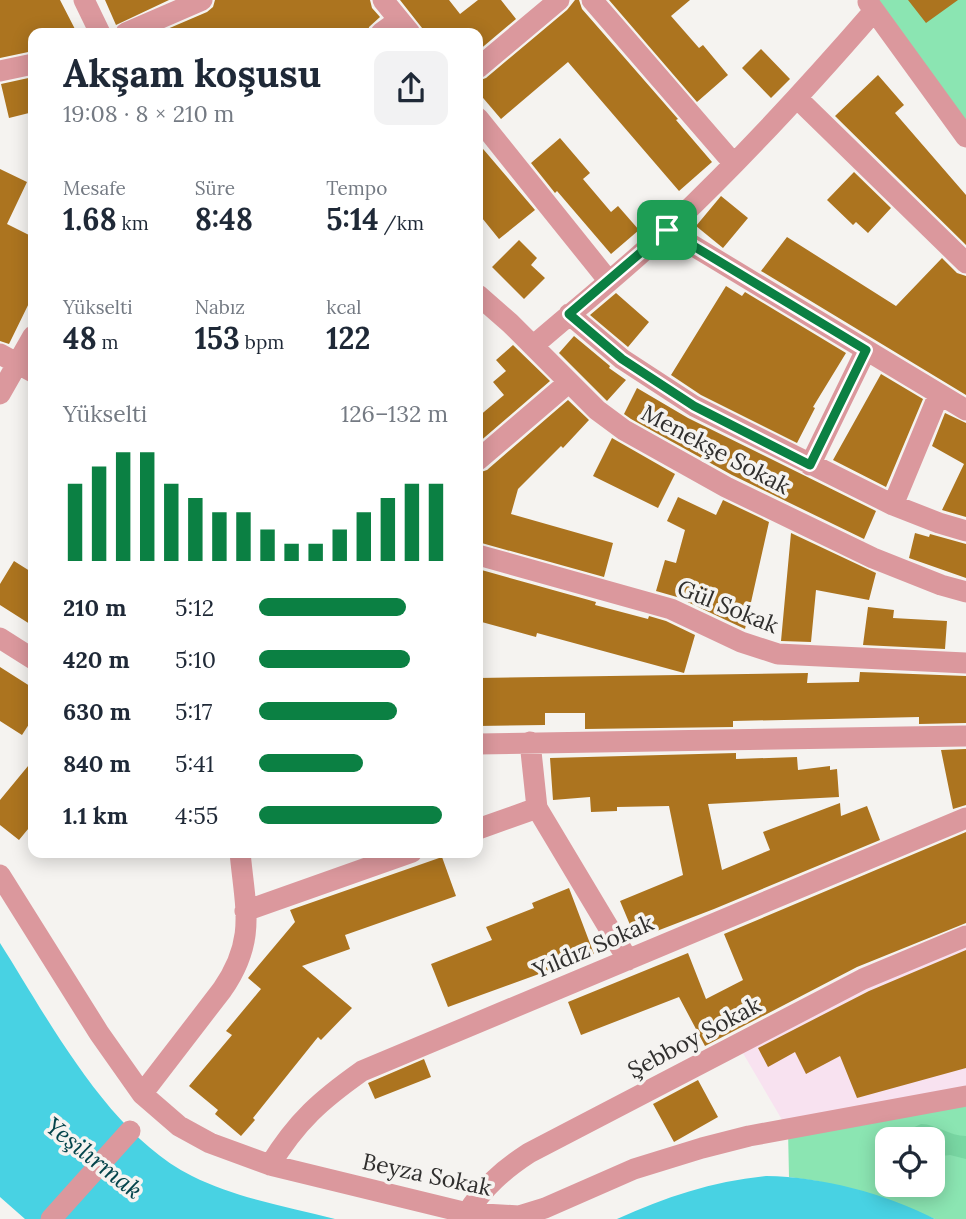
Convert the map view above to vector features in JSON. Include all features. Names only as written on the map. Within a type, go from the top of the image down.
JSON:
[{"type":"street","points":[[84,0],[98,28]]},
{"type":"street","points":[[139,28],[202,0]]},
{"type":"street","points":[[383,0],[404,27]]},
{"type":"street","points":[[483,64],[559,0]]},
{"type":"street","points":[[592,0],[734,164]]},
{"type":"street","points":[[533,346],[667,230],[734,164],[798,99],[870,5],[966,137]]},
{"type":"street","points":[[0,71],[28,65]]},
{"type":"street","points":[[798,99],[966,263]]},
{"type":"street","points":[[483,124],[608,280]]},
{"type":"street","points":[[667,230],[966,410]]},
{"type":"street","name":"Menekşe Sokak","points":[[483,300],[597,410],[624,430],[726,487],[873,558],[966,592]]},
{"type":"street","points":[[569,314],[622,359],[694,406],[893,505],[966,531]]},
{"type":"street","points":[[810,465],[866,350]]},
{"type":"street","points":[[0,354],[26,368],[0,394]]},
{"type":"street","points":[[483,456],[568,383]]},
{"type":"street","points":[[893,505],[939,394]]},
{"type":"street","name":"Gül Sokak","points":[[483,556],[671,609],[741,642],[778,654],[966,663]]},
{"type":"street","points":[[0,638],[28,656]]},
{"type":"street","points":[[483,744],[966,736]]},
{"type":"street","points":[[530,742],[537,808],[628,960]]},
{"type":"street","points":[[483,827],[537,808]]},
{"type":"street","name":"Yıldız Sokak","points":[[270,1164],[289,1134],[307,1114],[362,1071],[966,818]]},
{"type":"street","points":[[142,1094],[233,974],[242,954],[247,934],[241,858]]},
{"type":"street","points":[[245,911],[395,858]]},
{"type":"street","name":"Beyza Sokak","points":[[0,875],[99,1033],[142,1094],[163,1114],[194,1135],[239,1155],[467,1213],[519,1216],[545,1208],[634,1169],[702,1148],[749,1136],[966,1096]]},
{"type":"street","name":"Şebboy Sokak","points":[[467,1213],[491,1181],[529,1153],[863,979],[966,936]]},
{"type":"street","points":[[51,1219],[130,1131]]},
{"type":"shaded area","points":[[966,936],[966,1096],[788,1130],[737,1043]]},
{"type":"green space","points":[[867,0],[966,0],[966,137]]},
{"type":"green space","points":[[966,1096],[966,1219],[935,1219],[878,1197],[945,1197],[945,1127],[875,1127],[875,1196],[789,1177],[788,1130]]},
{"type":"green space","points":[[921,1124],[935,1127],[915,1127]]},
{"type":"green space","points":[[945,1131],[966,1136],[966,1159],[945,1156]]},
{"type":"water","name":"Yeşilırmak","points":[[0,943],[83,1073],[133,1133],[162,1157],[209,1184],[262,1201],[335,1219],[25,1219],[0,1197]]},
{"type":"water","points":[[766,1176],[809,1179],[874,1194],[875,1197],[895,1201],[935,1219],[617,1219],[690,1191]]},
{"type":"building","points":[[0,0],[60,0],[74,28],[28,28],[28,52],[0,58]]},
{"type":"building","points":[[105,0],[169,0],[116,25]]},
{"type":"building","points":[[215,0],[370,0],[372,8],[380,17],[369,28],[170,28],[213,7]]},
{"type":"building","points":[[400,0],[449,0],[460,14],[478,0],[501,0],[516,19],[483,47],[483,28],[422,28]]},
{"type":"building","points":[[575,0],[579,0],[582,9],[712,162],[679,191],[568,62],[501,119],[483,98],[483,79],[567,10]]},
{"type":"building","points":[[609,0],[690,0],[671,16],[699,48],[703,45],[728,75],[697,102]]},
{"type":"building","points":[[908,0],[958,0],[926,23]]},
{"type":"building","points":[[761,49],[790,79],[771,98],[742,68]]},
{"type":"building","points":[[878,75],[904,105],[895,113],[966,195],[966,245],[835,116]]},
{"type":"building","points":[[28,78],[28,113],[9,118],[1,84]]},
{"type":"building","points":[[560,138],[590,173],[583,179],[611,212],[618,206],[639,230],[611,254],[531,163]]},
{"type":"building","points":[[483,149],[535,210],[499,239],[483,219]]},
{"type":"building","points":[[0,169],[27,182],[7,224],[28,234],[28,305],[9,344],[0,341]]},
{"type":"building","points":[[854,172],[891,208],[868,233],[856,222],[853,225],[827,200]]},
{"type":"building","points":[[721,196],[748,218],[723,248],[696,226]]},
{"type":"building","points":[[787,237],[896,306],[942,258],[957,273],[966,276],[966,395],[761,271]]},
{"type":"building","points":[[519,240],[537,258],[531,265],[545,278],[524,299],[492,267]]},
{"type":"building","points":[[726,286],[742,296],[745,292],[846,353],[813,407],[815,408],[797,443],[701,395],[671,375]]},
{"type":"building","points":[[616,293],[649,322],[628,347],[590,315]]},
{"type":"building","points":[[574,336],[626,380],[607,401],[559,353]]},
{"type":"building","points":[[513,345],[550,381],[483,439],[483,413],[504,395],[493,382],[506,371],[496,360]]},
{"type":"building","points":[[881,374],[923,399],[886,487],[833,460]]},
{"type":"building","points":[[637,388],[688,418],[876,511],[864,539],[732,475],[631,419],[624,414]]},
{"type":"building","points":[[568,400],[589,420],[518,489],[511,514],[613,543],[604,577],[483,543],[483,471]]},
{"type":"building","points":[[945,413],[966,423],[966,517],[942,510],[964,464],[932,446]]},
{"type":"building","points":[[612,438],[675,474],[658,508],[593,476]]},
{"type":"building","points":[[678,497],[716,515],[723,500],[769,522],[745,629],[677,597],[656,591],[665,560],[676,563],[685,530],[667,521]]},
{"type":"building","points":[[791,533],[876,573],[869,600],[816,590],[811,642],[781,641]]},
{"type":"building","points":[[915,533],[929,537],[930,534],[966,544],[966,578],[909,558]]},
{"type":"building","points":[[14,561],[28,570],[28,623],[0,605],[0,584]]},
{"type":"building","points":[[483,570],[596,602],[595,605],[666,621],[695,635],[684,673],[537,633],[536,637],[483,622]]},
{"type":"building","points":[[868,607],[894,610],[893,618],[947,621],[945,649],[863,645]]},
{"type":"building","points":[[0,667],[28,685],[28,726],[22,735],[0,721]]},
{"type":"building","points":[[860,672],[966,676],[966,723],[919,724],[919,717],[733,721],[733,727],[585,729],[585,713],[545,713],[545,725],[483,726],[483,678],[808,673],[807,683],[859,682]]},
{"type":"building","points":[[966,749],[966,805],[953,809],[941,750]]},
{"type":"building","points":[[736,753],[736,759],[797,757],[798,770],[830,766],[830,770],[837,769],[839,797],[708,804],[722,870],[770,850],[763,832],[840,803],[841,816],[867,806],[880,840],[636,939],[620,901],[683,875],[669,806],[617,807],[617,811],[591,812],[590,797],[553,800],[550,758]]},
{"type":"building","points":[[28,766],[28,829],[19,840],[0,825],[0,800]]},
{"type":"building","points":[[966,832],[966,923],[857,967],[705,1046],[679,997],[581,1035],[568,1002],[688,953],[706,999],[743,980],[724,934]]},
{"type":"building","points":[[439,858],[442,858],[456,896],[345,935],[350,949],[302,966],[352,1008],[321,1040],[318,1037],[241,1136],[215,1114],[218,1110],[189,1086],[232,1035],[226,1031],[261,989],[248,978],[295,922],[290,910]]},
{"type":"building","points":[[569,888],[594,954],[448,1007],[431,964],[492,940],[486,927],[534,908],[532,903]]},
{"type":"building","points":[[966,950],[966,1068],[857,1098],[840,1056],[806,1074],[795,1052],[768,1067],[758,1048],[869,991]]},
{"type":"building","points":[[424,1059],[431,1077],[375,1099],[368,1083]]},
{"type":"building","points":[[698,1080],[718,1117],[674,1142],[653,1104]]},
{"type":"route","points":[[667,230],[866,350],[810,465],[694,406],[622,359],[569,314],[667,230]]}]
